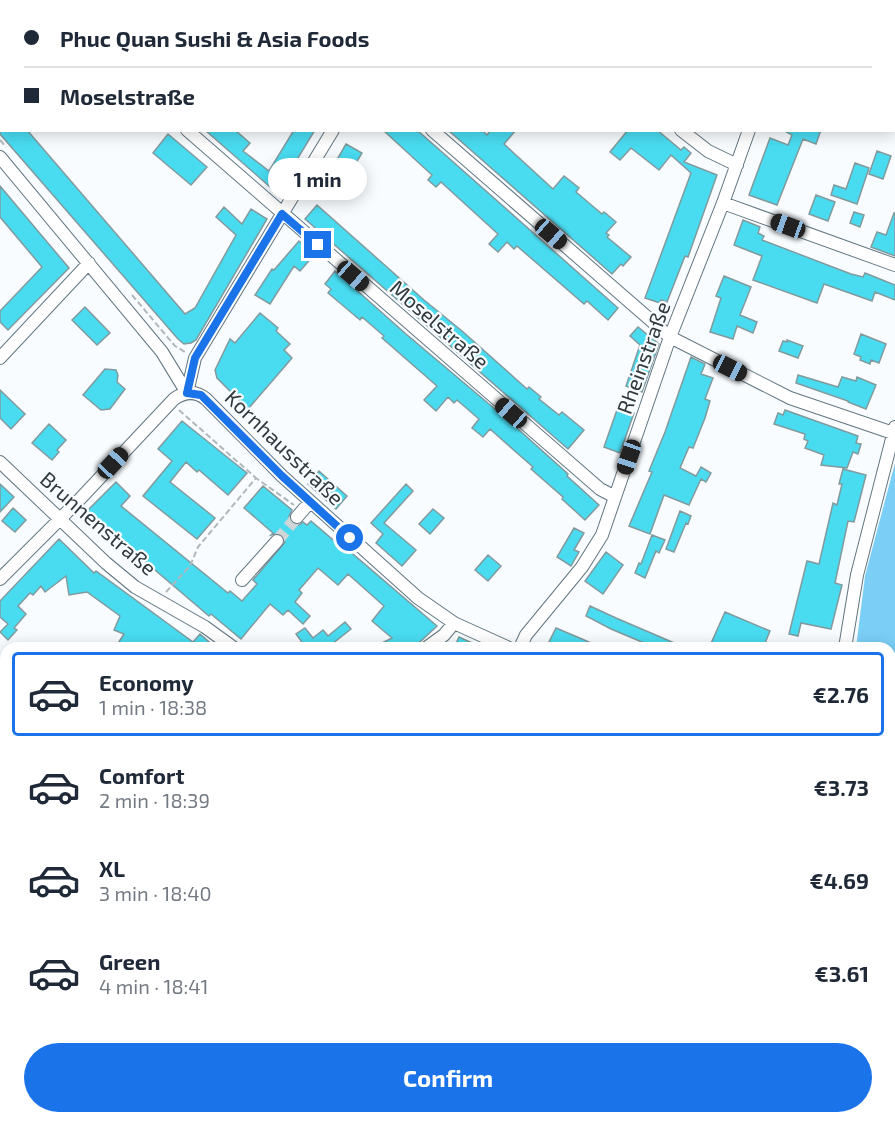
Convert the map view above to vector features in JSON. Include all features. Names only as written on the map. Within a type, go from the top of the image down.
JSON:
[{"type":"street","name":"Moselstraße","points":[[189,132],[600,489],[615,497]]},
{"type":"street","points":[[187,393],[195,358],[332,132]]},
{"type":"street","points":[[434,132],[670,337],[790,398],[894,430],[857,575],[846,642]]},
{"type":"street","points":[[684,132],[708,151],[737,165]]},
{"type":"street","name":"Rheinstraße","points":[[523,642],[596,546],[670,337],[748,132]]},
{"type":"street","points":[[0,158],[168,360],[187,393]]},
{"type":"street","points":[[723,203],[895,265]]},
{"type":"street","points":[[0,358],[89,263]]},
{"type":"street","points":[[0,579],[61,519],[170,402],[187,393]]},
{"type":"street","name":"Kornhausstraße","points":[[187,393],[201,395],[303,510],[454,623],[496,642]]},
{"type":"street","name":"Brunnenstraße","points":[[0,462],[106,563],[135,587],[205,627],[226,642]]},
{"type":"street","points":[[242,580],[277,540]]},
{"type":"street","points":[[434,642],[454,623]]},
{"type":"path","points":[[170,402],[256,478],[303,510]]},
{"type":"path","points":[[158,600],[190,566],[198,547],[256,478]]},
{"type":"shaded area","points":[[895,463],[895,642],[857,642],[865,576]]},
{"type":"building","points":[[0,132],[29,132],[185,314],[195,308],[236,235],[216,217],[224,207],[242,224],[251,209],[267,219],[196,340],[184,344],[178,339]]},
{"type":"building","points":[[207,132],[237,132],[250,143],[243,151],[269,171],[293,132],[314,132],[290,171],[282,167],[279,171],[286,178],[277,193]]},
{"type":"building","points":[[385,132],[419,132],[618,308],[608,320],[587,301],[584,304],[517,246],[514,249],[507,242],[498,252],[489,244],[498,234],[441,182],[436,187],[428,180],[432,175]]},
{"type":"building","points":[[450,132],[484,132],[487,135],[489,132],[514,132],[504,144],[553,189],[564,176],[579,188],[576,192],[602,214],[604,212],[616,222],[606,233],[609,235],[607,237],[631,257],[612,274]]},
{"type":"building","points":[[626,132],[659,132],[681,150],[684,147],[691,153],[684,162],[717,175],[688,257],[685,256],[667,302],[661,300],[660,303],[645,298],[691,173],[671,155],[659,170],[631,148],[620,160],[610,152]]},
{"type":"building","points":[[787,132],[820,132],[816,144],[803,139],[777,205],[749,195],[770,138],[788,145],[792,135]]},
{"type":"building","points":[[168,134],[207,167],[191,185],[153,153]]},
{"type":"building","points":[[346,144],[362,153],[335,198],[320,189]]},
{"type":"building","points":[[877,151],[891,156],[883,179],[869,174]]},
{"type":"building","points":[[855,163],[869,168],[857,204],[831,195],[834,185],[846,189]]},
{"type":"building","points":[[0,186],[69,268],[8,330],[0,322],[0,311],[42,267],[0,217]]},
{"type":"building","points":[[816,195],[835,202],[828,221],[809,214]]},
{"type":"building","points":[[317,205],[527,389],[529,387],[541,397],[539,399],[559,415],[562,412],[584,430],[568,449],[305,219]]},
{"type":"building","points":[[854,212],[864,215],[860,227],[850,223]]},
{"type":"building","points":[[894,213],[895,256],[871,247],[877,232],[886,235]]},
{"type":"building","points":[[743,220],[760,227],[758,233],[764,236],[762,240],[851,274],[863,277],[865,273],[895,285],[895,300],[875,292],[872,301],[824,284],[817,303],[753,280],[762,256],[734,245]]},
{"type":"building","points":[[299,241],[315,254],[300,271],[294,266],[270,304],[255,295],[272,269],[274,270]]},
{"type":"building","points":[[335,271],[568,474],[567,476],[599,505],[585,520],[531,469],[533,467],[490,429],[483,437],[472,428],[479,419],[457,400],[454,403],[448,397],[436,411],[424,400],[437,386],[382,338],[384,336],[362,317],[360,320],[328,293],[331,289],[325,284]]},
{"type":"building","points":[[724,276],[751,287],[740,315],[757,322],[753,333],[737,326],[733,339],[710,332],[721,298],[716,296]]},
{"type":"building","points":[[85,307],[110,333],[97,345],[72,320]]},
{"type":"building","points":[[260,313],[278,328],[276,331],[290,344],[284,350],[292,358],[248,409],[217,378],[215,370],[230,339],[235,343]]},
{"type":"building","points":[[638,327],[659,344],[642,392],[626,386],[640,345],[630,336]]},
{"type":"building","points":[[861,334],[886,344],[879,363],[871,360],[870,364],[860,360],[861,357],[854,354]]},
{"type":"building","points":[[787,340],[803,346],[798,358],[779,351],[783,341],[787,342]]},
{"type":"building","points":[[691,357],[705,364],[701,374],[713,378],[705,399],[710,401],[705,418],[693,448],[689,447],[680,468],[696,476],[701,467],[711,473],[706,482],[701,479],[689,505],[664,495],[650,534],[629,526],[652,472],[649,471]]},
{"type":"building","points":[[105,369],[116,370],[117,382],[125,389],[110,409],[101,410],[83,395]]},
{"type":"building","points":[[798,375],[838,387],[842,377],[856,381],[857,377],[876,385],[866,409],[796,383]]},
{"type":"building","points":[[0,390],[25,414],[11,429],[0,418]]},
{"type":"building","points":[[618,407],[634,413],[620,453],[604,447]]},
{"type":"building","points":[[785,410],[858,436],[856,443],[861,444],[858,454],[853,452],[847,468],[821,465],[824,455],[805,448],[808,441],[804,439],[805,434],[774,424],[778,413],[783,415]]},
{"type":"building","points":[[182,421],[247,473],[228,495],[186,462],[170,482],[215,518],[197,539],[143,496],[172,461],[158,449]]},
{"type":"building","points":[[49,424],[66,440],[52,460],[32,443]]},
{"type":"building","points":[[843,469],[866,475],[854,522],[848,521],[835,583],[842,585],[831,629],[801,623],[798,636],[789,634],[807,561],[819,564],[833,503],[837,505]]},
{"type":"building","points":[[319,471],[347,496],[336,509],[308,484]]},
{"type":"building","points":[[116,482],[130,496],[121,506],[228,593],[230,591],[242,601],[257,584],[253,580],[285,542],[282,535],[278,533],[271,535],[273,533],[244,508],[263,486],[292,510],[289,516],[292,524],[299,525],[303,522],[307,525],[311,521],[437,626],[420,642],[384,642],[392,638],[372,621],[384,606],[348,574],[338,585],[318,568],[299,590],[302,593],[295,602],[310,616],[303,624],[288,610],[283,615],[270,604],[241,639],[141,560],[87,511]]},
{"type":"building","points":[[0,484],[14,497],[0,512]]},
{"type":"building","points":[[406,484],[413,491],[384,523],[416,550],[402,566],[376,543],[383,534],[371,523]]},
{"type":"building","points":[[13,508],[26,520],[15,532],[2,521]]},
{"type":"building","points":[[433,509],[444,518],[430,534],[419,524]]},
{"type":"building","points":[[680,511],[691,516],[674,552],[666,549]]},
{"type":"building","points":[[574,528],[584,533],[574,550],[579,552],[571,566],[557,557]]},
{"type":"building","points":[[652,535],[665,540],[659,553],[656,551],[645,578],[635,573],[639,563],[641,564]]},
{"type":"building","points":[[59,539],[94,573],[96,571],[193,642],[119,642],[124,634],[114,630],[120,616],[87,592],[69,595],[66,576],[45,592],[41,586],[33,595],[30,593],[18,606],[26,614],[14,628],[17,630],[8,640],[0,632],[8,624],[0,617],[0,601]]},
{"type":"building","points":[[606,552],[623,565],[603,594],[585,581]]},
{"type":"building","points":[[488,555],[501,566],[488,581],[475,570]]},
{"type":"building","points":[[590,606],[672,642],[642,642],[586,616]]},
{"type":"building","points":[[725,612],[770,631],[765,642],[712,642]]},
{"type":"building","points":[[345,622],[351,629],[335,642],[302,642],[296,634],[305,628],[313,638],[323,630],[328,636]]},
{"type":"building","points":[[556,628],[588,642],[549,642]]},
{"type":"building","points":[[200,634],[209,642],[193,642]]},
{"type":"building","points":[[459,637],[470,642],[457,642]]},
{"type":"tunnel","points":[[277,541],[297,517]]},
{"type":"route","points":[[318,245],[282,214],[195,358],[187,393],[201,395],[282,476],[350,538]]}]
